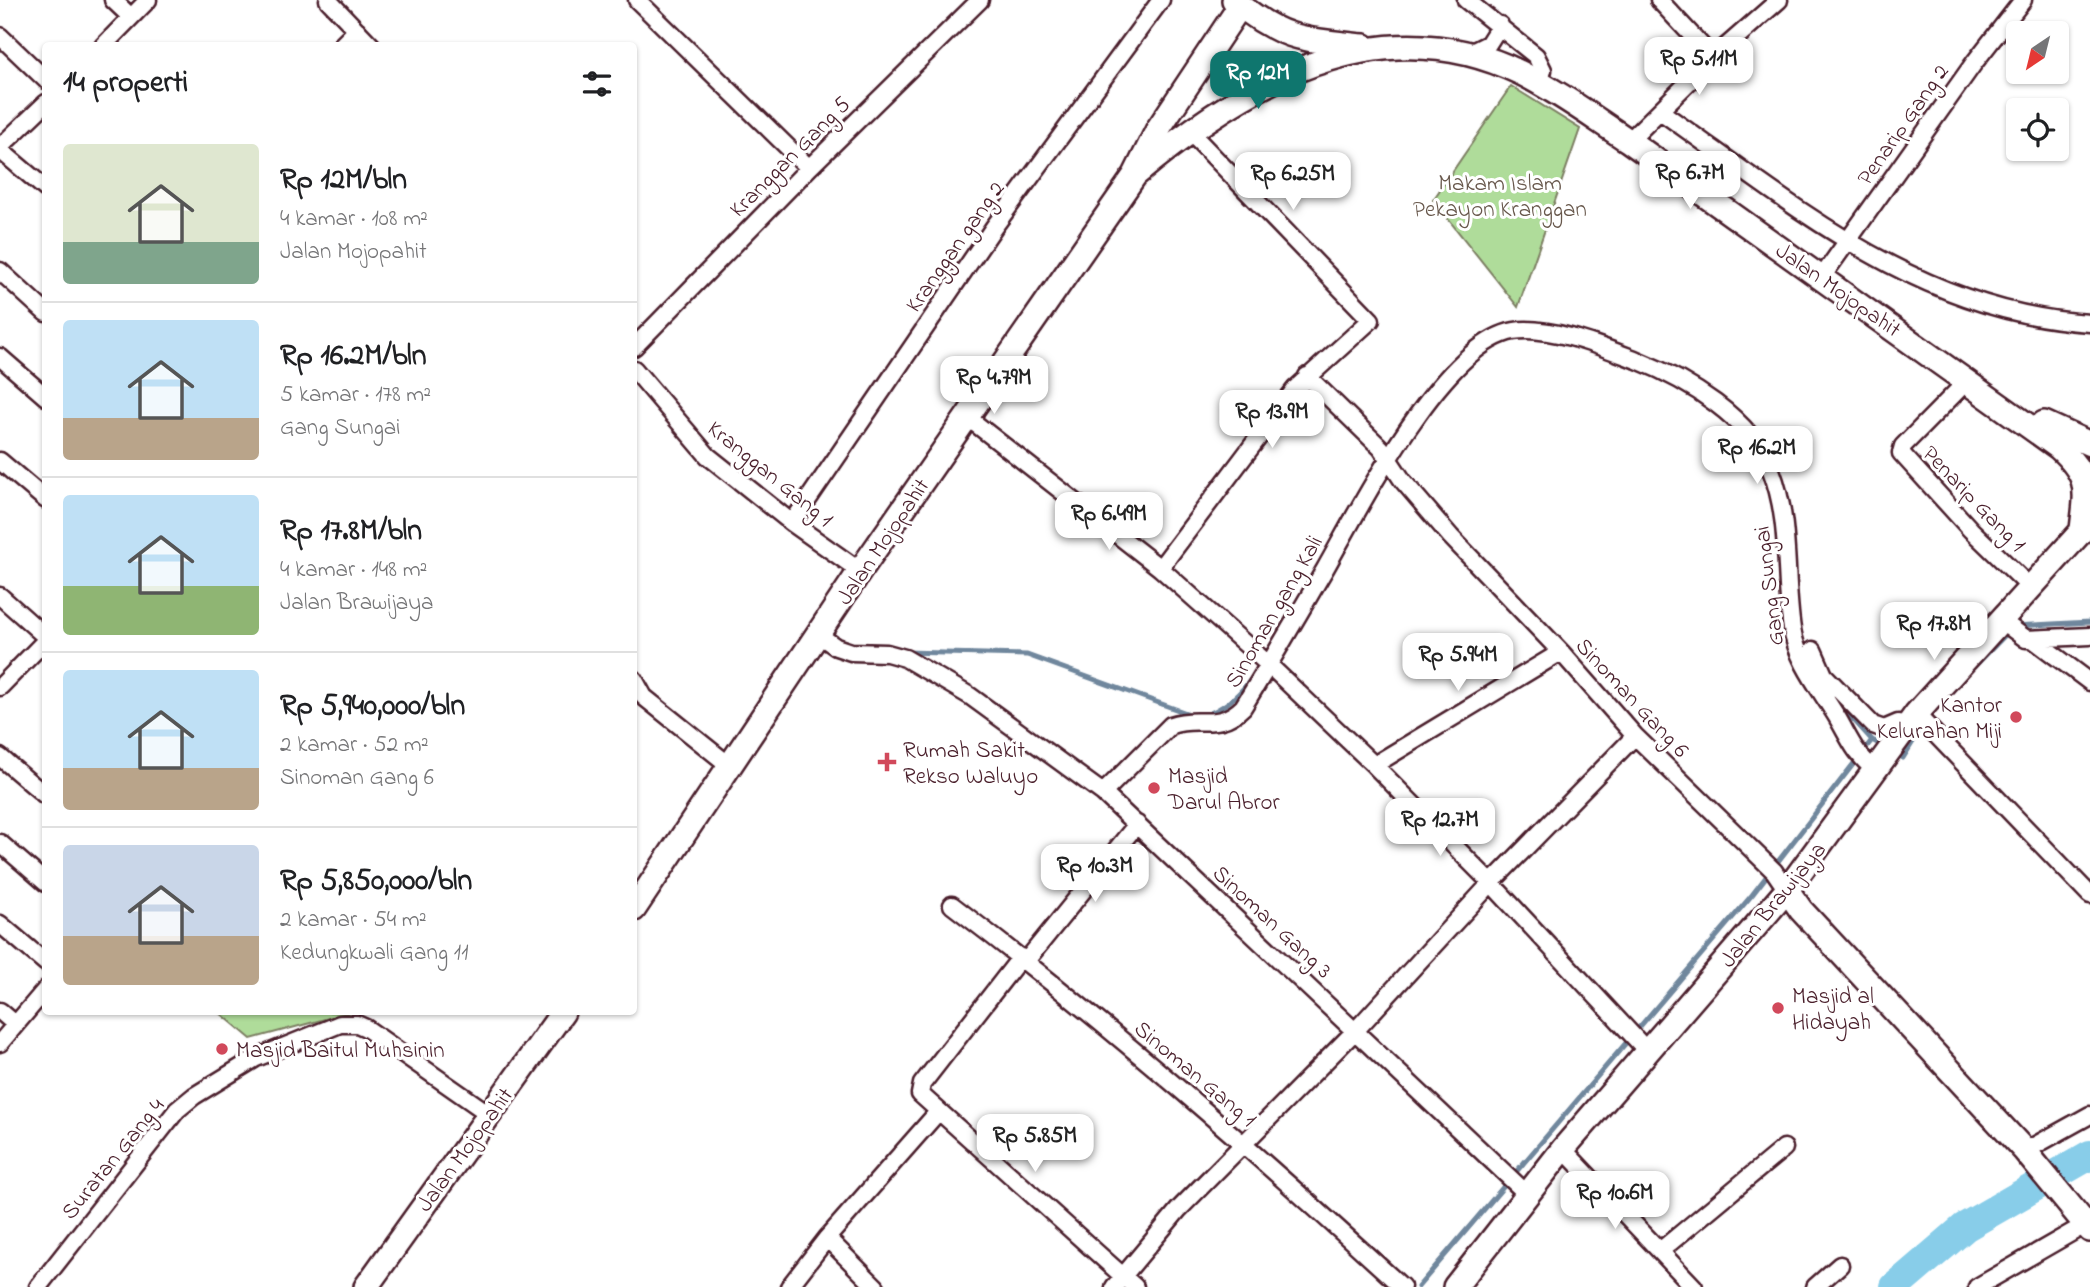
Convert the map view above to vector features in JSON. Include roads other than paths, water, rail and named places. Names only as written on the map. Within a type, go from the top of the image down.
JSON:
[{"type":"main road","points":[[1240,2],[1278,32],[1304,39],[1381,48]]},
{"type":"main road","name":"Jalan Mojopahit","points":[[637,901],[860,571],[1135,175],[1158,129],[1240,2]]},
{"type":"main road","name":"Jalan Mojopahit","points":[[1135,175],[1188,130],[1244,94],[1299,67],[1381,48],[1420,47],[1466,55],[1520,73],[1629,141],[1822,277],[1970,389],[2076,463],[2087,480],[2086,525]]},
{"type":"main road","name":"Jalan Mojopahit","points":[[1970,389],[2090,444]]},
{"type":"main road","name":"Jalan Brawijaya","points":[[1457,1286],[1522,1188],[1563,1149],[1638,1042],[1868,762],[2010,628],[2024,581],[2086,525]]},
{"type":"main road","points":[[1776,876],[1801,910],[2028,1154],[2086,1223]]},
{"type":"main road","name":"Jalan Mojopahit","points":[[366,1287],[561,1015]]},
{"type":"street","points":[[113,0],[131,17]]},
{"type":"street","points":[[107,42],[148,0]]},
{"type":"street","points":[[328,0],[368,42]]},
{"type":"street","points":[[637,0],[809,168]]},
{"type":"street","name":"Kranggan Gang 5","points":[[637,343],[809,168],[980,0]]},
{"type":"street","name":"Kranggan gang 2","points":[[792,523],[994,227],[1161,0]]},
{"type":"street","points":[[1466,0],[1536,56],[1543,70],[1539,84]]},
{"type":"street","points":[[1659,0],[1713,58]]},
{"type":"street","points":[[1629,141],[1713,58],[1779,0]]},
{"type":"street","name":"Penarip Gang 2","points":[[1822,277],[1974,63],[2023,0]]},
{"type":"street","points":[[1466,55],[1488,44],[1500,25]]},
{"type":"street","points":[[345,42],[357,30]]},
{"type":"street","points":[[0,36],[42,76]]},
{"type":"street","points":[[42,107],[1,144],[42,185]]},
{"type":"street","points":[[1660,111],[1847,243],[1905,275],[1971,301],[2057,321],[2090,323]]},
{"type":"street","points":[[1160,568],[1307,376],[1371,320],[1188,130]]},
{"type":"street","points":[[0,271],[42,309]]},
{"type":"street","points":[[637,325],[646,334]]},
{"type":"street","name":"Gang Sungai","points":[[1513,331],[1527,330],[1569,338],[1653,366],[1700,394],[1756,440],[1772,471],[1780,497],[1792,630],[1800,657],[1868,762]]},
{"type":"street","name":"Sinoman gang Kali","points":[[1103,793],[1171,725],[1184,722],[1219,723],[1237,713],[1269,665],[1384,454],[1459,366],[1496,337],[1513,331]]},
{"type":"street","points":[[0,357],[42,394]]},
{"type":"street","name":"Kranggan Gang 1","points":[[637,373],[708,456],[792,523],[860,571]]},
{"type":"street","name":"Sinoman Gang 6","points":[[1307,376],[1384,454],[1451,537],[1561,652],[1635,736],[1776,876]]},
{"type":"street","name":"Penarip Gang 1","points":[[1970,389],[1903,446],[1901,453],[1971,530],[2024,581]]},
{"type":"street","points":[[967,417],[1160,568],[1269,665],[1374,765],[1491,883],[1638,1042]]},
{"type":"street","points":[[0,461],[42,497]]},
{"type":"street","points":[[0,596],[42,635]]},
{"type":"street","points":[[2010,628],[2034,640],[2090,682]]},
{"type":"street","name":"Sinoman Gang 3","points":[[819,635],[836,647],[851,652],[887,653],[905,658],[970,696],[1103,793],[1522,1188]]},
{"type":"street","points":[[2034,640],[2068,635],[2090,636]]},
{"type":"street","points":[[0,687],[42,643]]},
{"type":"street","name":"Gang Sungai","points":[[1813,650],[1824,675],[1873,725],[1884,729],[1898,723],[1910,723]]},
{"type":"street","points":[[1374,765],[1561,652]]},
{"type":"street","points":[[638,702],[730,766]]},
{"type":"street","points":[[1910,723],[1935,731],[2090,895]]},
{"type":"street","points":[[1137,824],[922,1084],[920,1094],[1124,1283],[1179,1209],[1356,1030],[1491,883],[1635,736]]},
{"type":"street","points":[[0,757],[42,793]]},
{"type":"street","points":[[0,843],[42,880]]},
{"type":"street","name":"Sinoman Gang 1","points":[[952,905],[1023,959],[1243,1142],[1402,1287]]},
{"type":"street","points":[[0,924],[42,960]]},
{"type":"street","points":[[0,1043],[42,994]]},
{"type":"street","points":[[0,1011],[15,1024]]},
{"type":"street","name":"Suratan Gang 4","points":[[44,1285],[177,1110],[194,1096],[256,1058],[340,1024],[366,1028],[489,1114]]},
{"type":"street","points":[[789,1287],[827,1238],[938,1112]]},
{"type":"street","points":[[2028,1154],[2090,1115]]},
{"type":"street","points":[[1660,1251],[1784,1148]]},
{"type":"street","points":[[1563,1149],[1694,1287]]},
{"type":"street","points":[[1977,1287],[2086,1223]]},
{"type":"street","points":[[827,1238],[876,1287]]},
{"type":"street","points":[[1815,1287],[1840,1265]]},
{"type":"waterway","points":[[1755,430],[1770,445],[1778,468]]},
{"type":"waterway","points":[[1205,715],[1235,697],[1247,684],[1294,607]]},
{"type":"waterway","points":[[1974,667],[2014,626],[2090,622]]},
{"type":"waterway","points":[[904,652],[1027,655],[1192,715]]},
{"type":"waterway","points":[[1833,697],[1872,740],[1883,746]]},
{"type":"waterway","points":[[1895,753],[1903,758],[1924,724]]},
{"type":"waterway","points":[[1418,1287],[1752,895],[1872,740]]},
{"type":"waterway","points":[[1895,1287],[1965,1227],[2090,1155]]},
{"type":"place","name":"Kantor Kelurahan Miji","points":[[2016,717]]},
{"type":"place","name":"Rumah Sakit Rekso Waluyo","points":[[887,762]]},
{"type":"place","name":"Masjid Darul Abror","points":[[1154,788]]},
{"type":"place","name":"Masjid al Hidayah","points":[[1778,1008]]},
{"type":"place","name":"Masjid Baitul Muhsinin","points":[[222,1049]]},
{"type":"park label","name":"Makam Islam Pekayon Kranggan","points":[[1500,195]]}]
